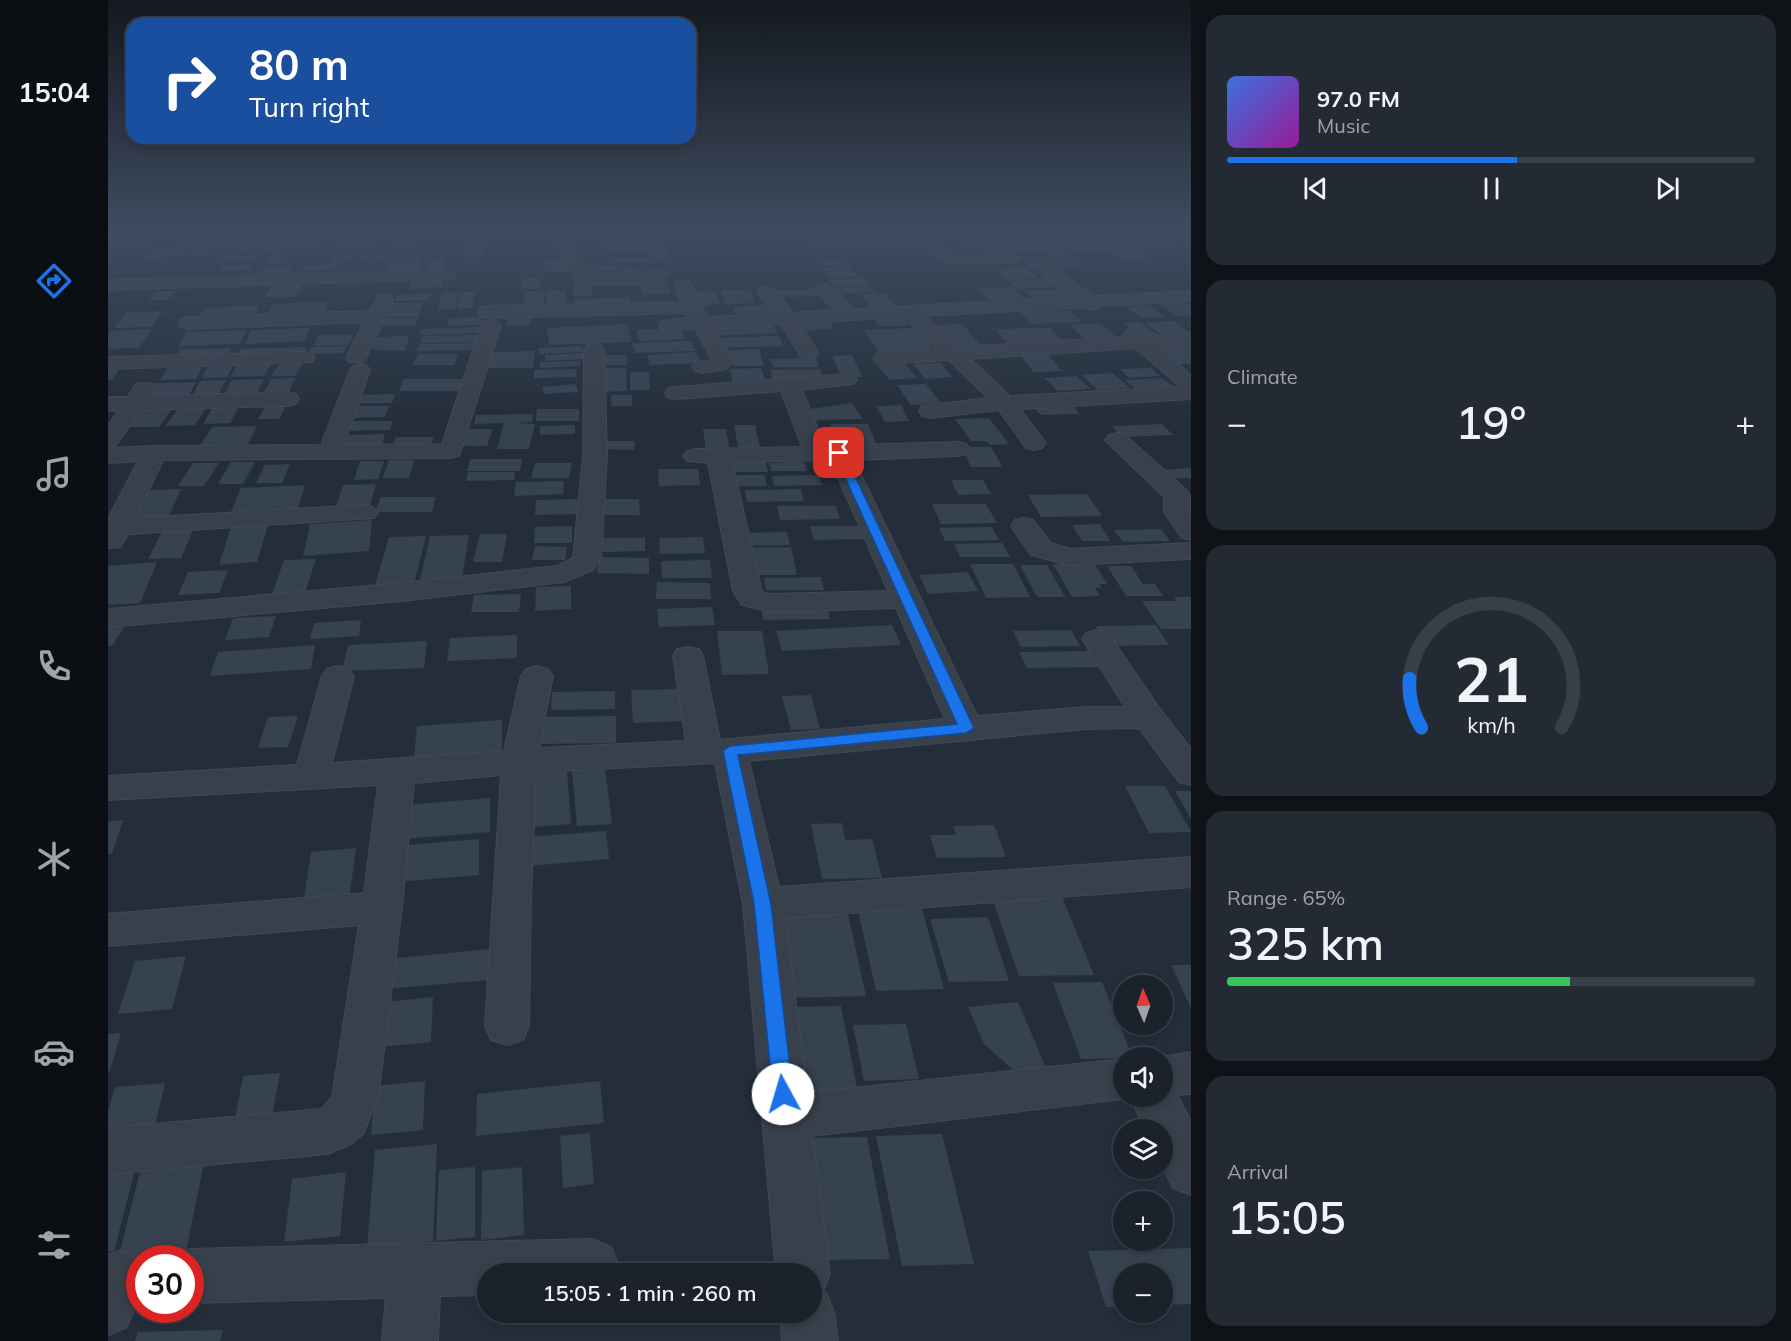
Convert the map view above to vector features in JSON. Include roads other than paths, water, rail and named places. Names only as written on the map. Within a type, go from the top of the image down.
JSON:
[{"type":"street","points":[[687,294],[723,361],[719,365],[702,367]]},
{"type":"street","points":[[768,294],[787,318],[808,353]]},
{"type":"street","points":[[828,294],[849,315]]},
{"type":"street","points":[[1078,294],[1142,343],[1191,386]]},
{"type":"street","points":[[108,456],[154,453],[452,452],[489,319],[697,315],[787,318],[1191,296]]},
{"type":"street","points":[[330,452],[375,316],[386,297]]},
{"type":"street","points":[[108,443],[200,304]]},
{"type":"street","points":[[909,311],[1005,403],[1034,443]]},
{"type":"street","points":[[669,325],[697,315]]},
{"type":"street","points":[[188,323],[375,316]]},
{"type":"street","points":[[883,358],[1191,339]]},
{"type":"street","points":[[108,618],[402,592],[564,574],[583,564],[587,558],[595,457],[594,349]]},
{"type":"street","points":[[108,363],[305,358]]},
{"type":"street","points":[[676,393],[846,380]]},
{"type":"street","points":[[789,384],[908,598],[966,728]]},
{"type":"street","points":[[930,411],[1005,403],[1191,393]]},
{"type":"street","points":[[108,404],[288,399]]},
{"type":"street","points":[[1118,440],[1184,495],[1177,512],[1191,532]]},
{"type":"street","points":[[908,598],[772,603],[752,599],[747,591],[707,456],[958,449]]},
{"type":"street","points":[[111,534],[154,453]]},
{"type":"street","points":[[111,534],[365,513]]},
{"type":"street","points":[[1024,526],[1041,549],[1069,557],[1191,551]]},
{"type":"street","points":[[1097,639],[1148,717],[1191,773]]},
{"type":"street","points":[[688,656],[763,904],[802,1263]]},
{"type":"street","points":[[311,777],[338,676]]},
{"type":"street","points":[[507,1026],[511,896],[519,761],[537,676]]},
{"type":"street","points":[[108,788],[398,772],[519,761],[718,752],[1085,718],[1148,717]]},
{"type":"street","points":[[108,1151],[328,1131],[343,1124],[355,1097],[382,907],[398,772]]},
{"type":"street","points":[[763,904],[1191,872]]},
{"type":"street","points":[[108,930],[382,907]]},
{"type":"street","points":[[1173,1075],[1191,1073]]},
{"type":"street","points":[[786,1117],[1113,1081]]},
{"type":"street","points":[[1159,1107],[1191,1171]]},
{"type":"street","points":[[204,1276],[477,1269]]},
{"type":"street","points":[[410,1341],[415,1270]]},
{"type":"street","points":[[808,1323],[810,1341]]}]
